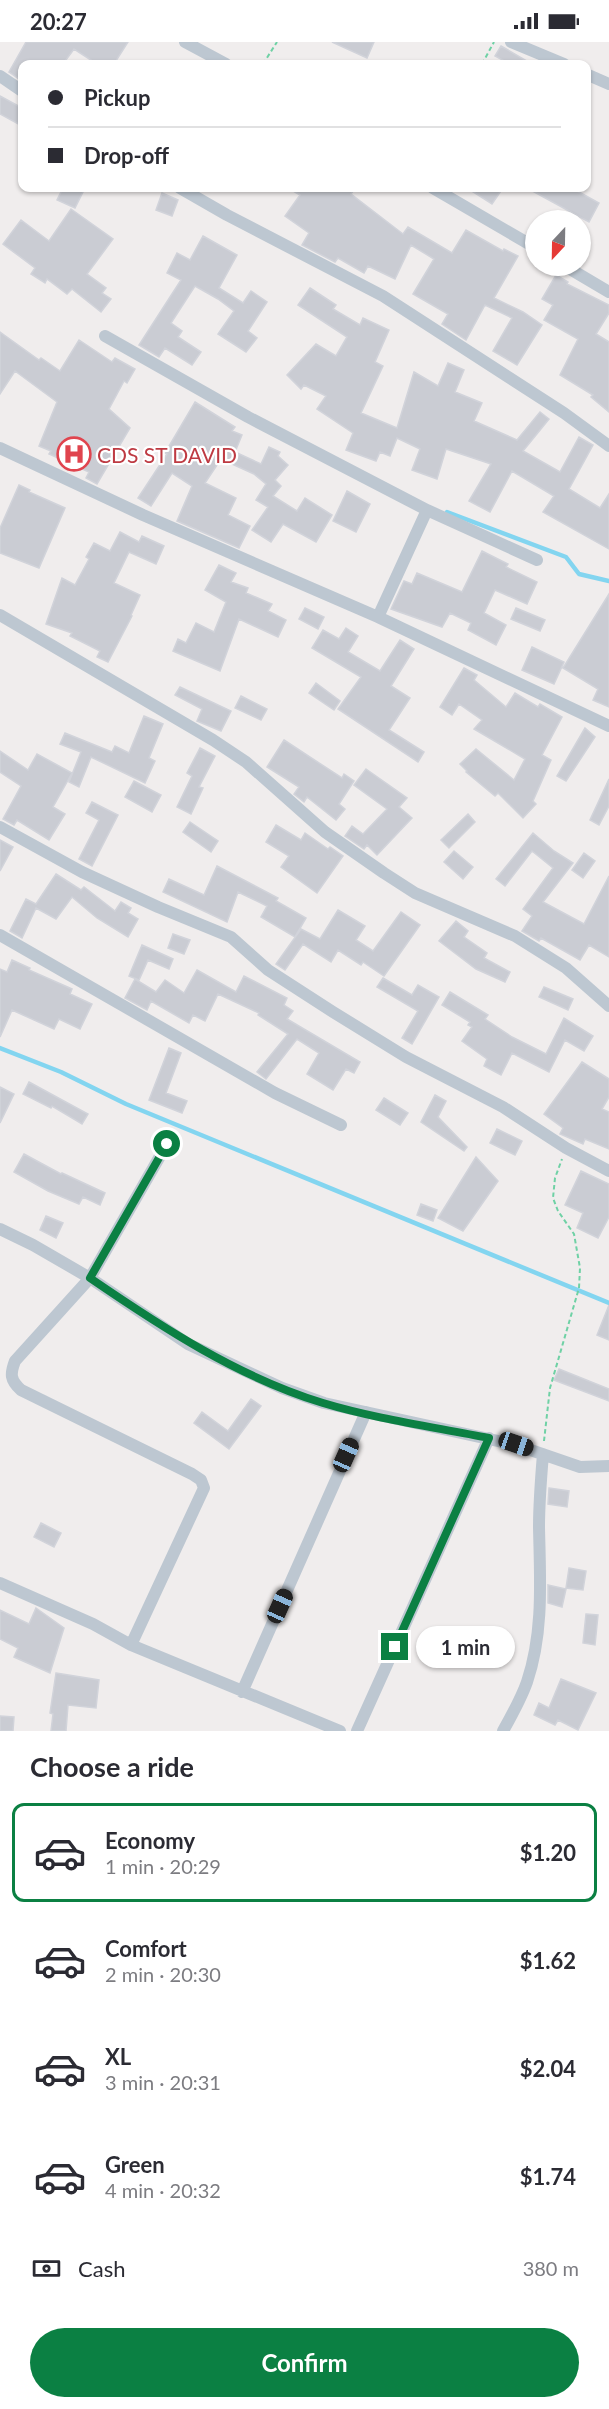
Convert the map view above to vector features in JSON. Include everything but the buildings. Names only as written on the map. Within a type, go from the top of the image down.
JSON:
[{"type":"street","points":[[185,42],[219,60]]},
{"type":"street","points":[[511,42],[554,60]]},
{"type":"street","points":[[0,76],[18,88]]},
{"type":"street","points":[[591,76],[609,84]]},
{"type":"street","points":[[187,192],[382,296],[545,400],[609,446]]},
{"type":"street","points":[[440,192],[525,242]]},
{"type":"street","points":[[583,276],[609,292]]},
{"type":"street","points":[[105,336],[248,417],[427,510],[537,560]]},
{"type":"street","points":[[0,448],[143,515],[378,617],[609,726]]},
{"type":"street","points":[[378,617],[427,510]]},
{"type":"street","points":[[0,615],[213,740],[246,762],[325,832],[384,873],[415,893],[444,907],[515,936],[566,968],[609,1006]]},
{"type":"street","points":[[0,827],[82,872],[231,937],[268,970],[333,1012],[406,1057],[503,1107],[566,1148],[609,1171]]},
{"type":"street","points":[[0,935],[275,1093],[341,1125]]},
{"type":"street","points":[[131,1645],[204,1488],[201,1480],[21,1390],[12,1382],[10,1373],[15,1361],[90,1278],[167,1144]]},
{"type":"street","points":[[0,1228],[90,1278],[188,1344],[282,1388],[324,1403],[489,1438],[580,1467],[609,1466]]},
{"type":"street","points":[[242,1692],[366,1412]]},
{"type":"street","points":[[357,1731],[489,1438]]},
{"type":"street","points":[[503,1731],[516,1710],[528,1681],[538,1633],[541,1578],[540,1493],[543,1454]]},
{"type":"street","points":[[0,1583],[93,1624],[131,1645],[340,1731]]},
{"type":"path","points":[[266,60],[277,42]]},
{"type":"path","points":[[484,60],[494,42]]},
{"type":"path","points":[[543,1454],[550,1388],[579,1288],[580,1268],[574,1234],[558,1211],[553,1197],[555,1178],[566,1148]]},
{"type":"waterway","points":[[447,512],[566,557],[579,574],[609,581]]},
{"type":"waterway","points":[[0,1048],[61,1072],[126,1104],[609,1303]]},
{"type":"place","name":"CDS ST DAVID","points":[[74,454]]},
{"type":"route","points":[[167,1144],[90,1278],[188,1344],[282,1388],[324,1403],[489,1438],[395,1647]]}]
